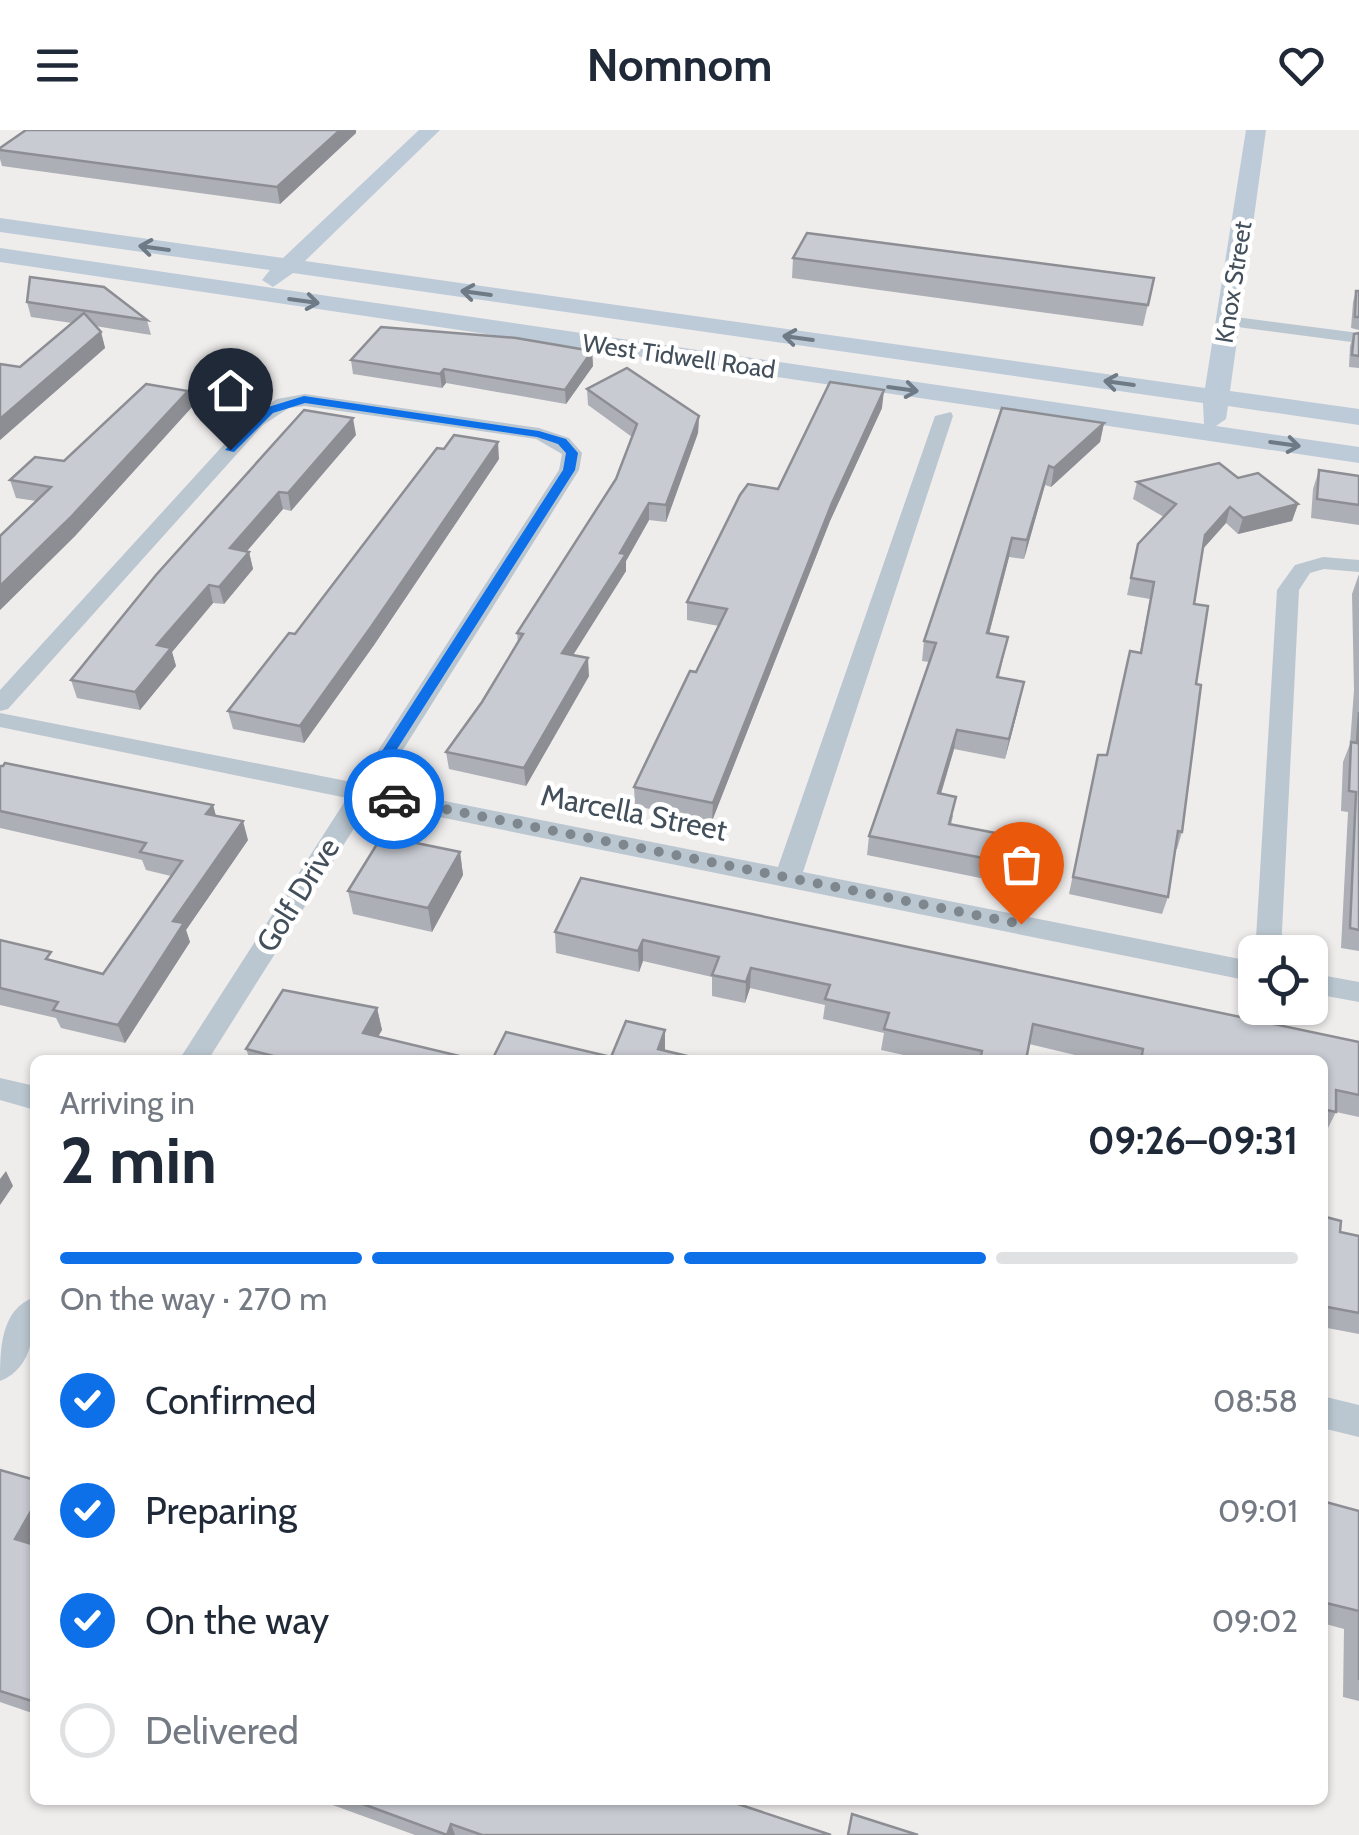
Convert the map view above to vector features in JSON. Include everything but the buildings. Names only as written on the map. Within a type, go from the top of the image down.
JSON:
[{"type":"main road","points":[[258,294],[430,130]]},
{"type":"main road","name":"Knox Street","points":[[1211,433],[1256,130]]},
{"type":"main road","name":"West Tidwell Road","points":[[0,225],[1359,417]]},
{"type":"main road","name":"West Tidwell Road","points":[[0,255],[1359,455]]},
{"type":"main road","points":[[584,342],[605,311]]},
{"type":"street","points":[[1228,321],[1359,338]]},
{"type":"street","name":"Golf Drive","points":[[0,704],[269,410],[304,400],[426,416],[539,434],[562,442],[572,453],[569,470],[197,1055]]},
{"type":"street","points":[[788,877],[944,416]]},
{"type":"street","points":[[1267,935],[1288,590],[1302,569],[1323,563],[1359,566]]},
{"type":"street","name":"Marcella Street","points":[[0,720],[1238,969]]},
{"type":"street","points":[[1328,986],[1359,992]]},
{"type":"street","points":[[0,1089],[30,1097]]},
{"type":"street","points":[[0,1366],[30,1319]]},
{"type":"street","points":[[1328,1413],[1359,1421]]},
{"type":"way so far","points":[[394,799],[1021,924]]},
{"type":"route","points":[[230,450],[269,410],[304,400],[539,434],[562,442],[572,453],[569,470],[362,793],[394,799]]}]
